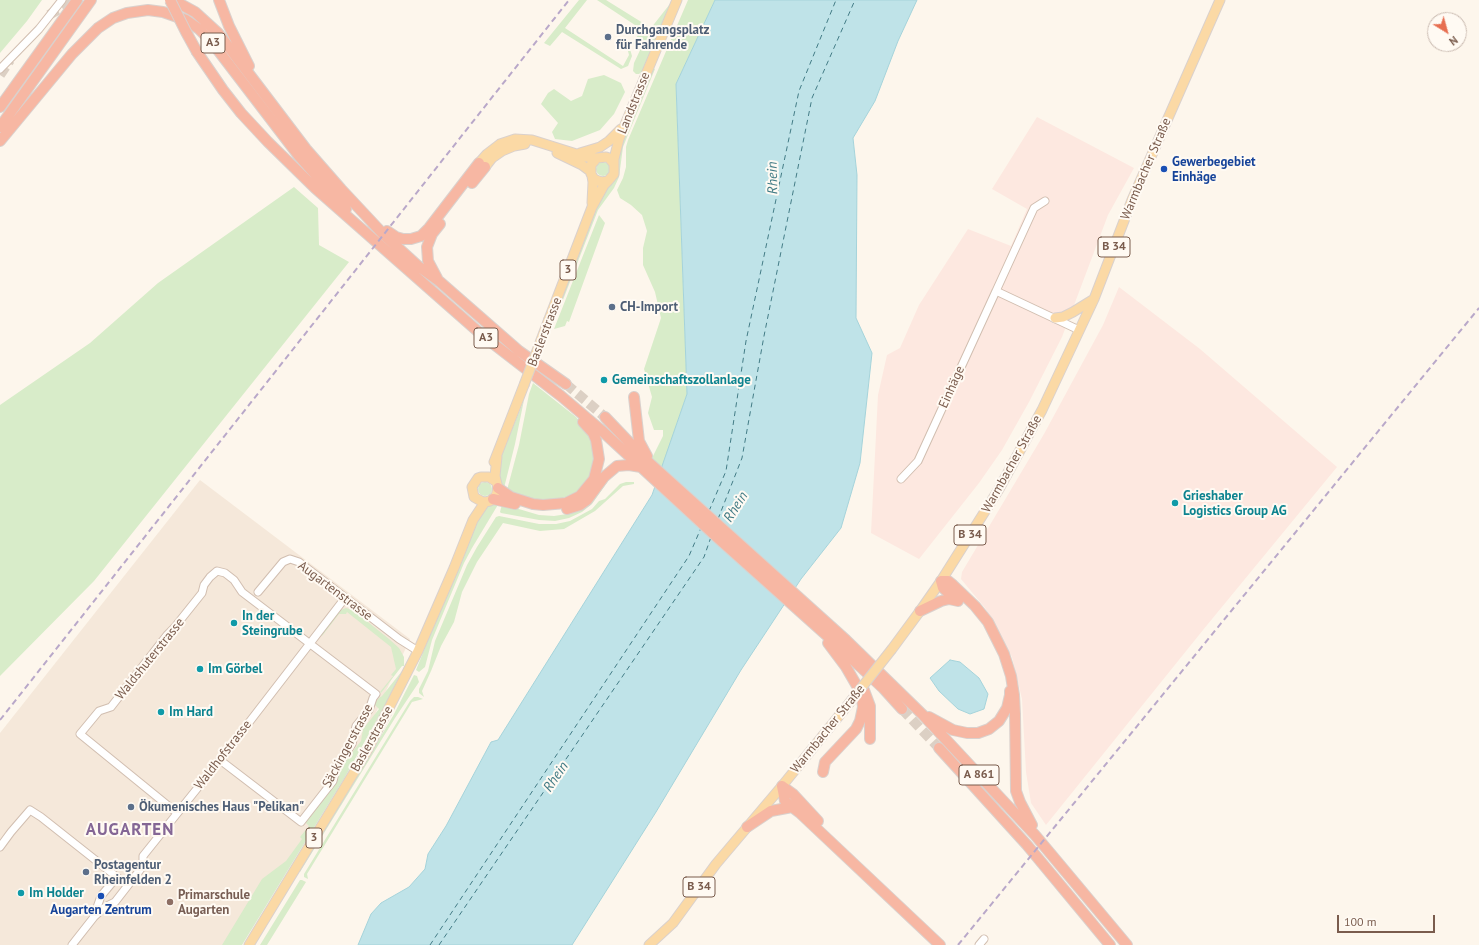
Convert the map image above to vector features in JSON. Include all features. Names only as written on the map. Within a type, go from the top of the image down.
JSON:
[{"type":"highway","points":[[0,107],[77,0]]},
{"type":"highway","points":[[0,127],[91,0]]},
{"type":"highway","name":"A3","points":[[170,0],[197,52],[232,102],[268,142],[315,188],[482,335],[538,380],[561,396],[601,430],[664,476],[721,534]]},
{"type":"highway","name":"A3","points":[[173,0],[195,12],[212,27],[258,84],[314,158],[384,235],[519,352],[566,384]]},
{"type":"highway","name":"A3","points":[[219,0],[229,26],[258,84]]},
{"type":"highway","name":"A3","points":[[0,141],[72,54],[98,28],[113,18],[128,13],[148,10],[163,12],[186,20],[199,29],[211,41],[299,156],[373,239]]},
{"type":"highway","points":[[364,212],[396,237],[407,240],[418,237],[429,228],[482,165]]},
{"type":"highway","points":[[439,282],[428,261],[427,252],[432,234],[482,165]]},
{"type":"highway","points":[[496,485],[511,497],[533,504],[559,505],[580,496],[590,485],[596,472],[600,459],[593,433],[538,380]]},
{"type":"highway","points":[[489,500],[505,501],[535,511],[545,512],[563,510],[580,505],[587,500],[604,477],[617,466],[639,466],[645,462],[639,441],[634,397]]},
{"type":"highway","name":"A3","points":[[605,418],[645,462],[721,534]]},
{"type":"highway","name":"A 861","points":[[721,534],[800,605],[856,649],[923,715],[1034,835],[1127,945]]},
{"type":"highway","points":[[958,601],[943,588],[941,582],[948,581],[975,606],[988,622],[1004,654],[1011,676],[1014,695],[1016,791],[1032,825],[1034,835]]},
{"type":"highway","points":[[920,611],[941,601],[949,599],[958,601],[970,607],[985,624],[996,645],[1008,681],[1010,695],[1007,708],[999,720],[989,729],[978,733],[967,733],[952,730],[923,715]]},
{"type":"highway","name":"A 861","points":[[800,605],[813,623],[882,688],[902,709]]},
{"type":"highway","points":[[813,623],[846,667],[862,698],[863,707],[860,721],[856,729],[825,762],[823,772]]},
{"type":"highway","points":[[833,641],[853,669],[867,696],[871,713],[870,739]]},
{"type":"highway","points":[[854,662],[869,684]]},
{"type":"highway","name":"A 861","points":[[939,748],[1096,926],[1110,945]]},
{"type":"highway","points":[[782,786],[785,801],[800,813],[940,945]]},
{"type":"highway","points":[[782,786],[793,794],[815,819],[945,945]]},
{"type":"highway","points":[[747,827],[771,811],[792,807]]},
{"type":"highway","points":[[1096,926],[1104,945]]},
{"type":"main road","name":"Landstrasse","points":[[600,157],[611,149],[619,139],[678,0]]},
{"type":"main road","name":"Warmbacher Straße","points":[[649,945],[673,923],[716,864],[782,786],[892,649],[941,582],[1000,490],[1042,410],[1094,299],[1132,200],[1220,0]]},
{"type":"main road","points":[[576,154],[584,153],[600,147],[609,141],[626,124]]},
{"type":"main road","points":[[515,139],[532,140],[586,157],[610,158],[614,164],[614,174],[608,180],[601,182],[582,165],[546,148],[528,144],[507,148],[482,165],[487,154],[500,144],[515,139]]},
{"type":"main road","name":"Landstrasse","points":[[614,164],[619,139]]},
{"type":"main road","points":[[596,193],[591,174],[592,162],[600,157]]},
{"type":"main road","name":"Baslerstrasse","points":[[486,476],[497,457],[587,221],[596,193],[608,180]]},
{"type":"main road","points":[[1055,318],[1063,317],[1074,312],[1094,299]]},
{"type":"main road","name":"Baslerstrasse","points":[[496,485],[497,457]]},
{"type":"main road","points":[[486,476],[489,477],[496,485],[497,492],[489,500],[481,502],[474,497],[472,490],[473,484],[478,478],[486,476]]},
{"type":"main road","name":"Baslerstrasse","points":[[473,520],[474,497]]},
{"type":"main road","name":"Baslerstrasse","points":[[249,945],[367,751],[418,651],[473,520],[489,500]]},
{"type":"street","points":[[0,69],[39,29],[62,0]]},
{"type":"street","name":"Einhäge","points":[[901,479],[918,461],[1034,208],[1045,201]]},
{"type":"street","points":[[996,291],[1080,330]]},
{"type":"street","name":"Augartenstrasse","points":[[258,592],[283,562],[290,559],[299,562],[399,639],[418,651]]},
{"type":"street","name":"Waldshuterstrasse","points":[[177,812],[80,734],[99,711],[111,708],[167,635],[202,593],[204,585],[210,577],[218,572],[225,573],[234,580],[242,592],[310,642]]},
{"type":"street","name":"Waldhofstrasse","points":[[76,944],[94,917],[105,907],[115,902],[143,866],[143,856],[220,760],[345,598]]},
{"type":"street","name":"Säckingerstrasse","points":[[220,760],[301,822],[333,781],[336,768],[352,744],[356,726],[369,710],[376,694],[310,642]]},
{"type":"street","points":[[0,847],[30,810],[127,885]]},
{"type":"street","points":[[94,917],[101,896],[116,878]]},
{"type":"shaded area","points":[[1037,117],[1134,168],[1108,215],[1062,337],[1029,402],[1002,450],[979,483],[919,559],[871,533],[878,395],[887,355],[900,348],[919,305],[968,229],[1011,246],[1027,209],[992,189]]},
{"type":"shaded area","points":[[1119,287],[1200,349],[1337,467],[1046,825],[1031,803],[1026,772],[1022,699],[1012,657],[985,608],[961,579],[962,572],[1044,434],[1103,325]]},
{"type":"shaded area","points":[[200,480],[410,639],[361,745],[238,945],[0,945],[0,733]]},
{"type":"green space","points":[[0,0],[42,0],[27,21],[0,53]]},
{"type":"green space","points":[[579,0],[587,0],[565,28],[623,66],[629,55],[628,51],[630,49],[632,56],[628,66],[621,69],[562,32],[550,46],[544,43]]},
{"type":"green space","points":[[597,0],[606,0],[651,28],[673,0],[644,70],[639,74],[636,74],[633,71],[634,63],[642,46],[633,44],[641,29]]},
{"type":"green space","points":[[688,0],[715,0],[676,84],[687,394],[662,468],[652,458],[663,436],[663,430],[654,430],[648,413],[652,397],[644,369],[661,318],[655,292],[643,265],[643,248],[647,231],[642,215],[620,198],[617,190],[623,178],[626,167],[626,147],[628,140]]},
{"type":"green space","points":[[653,68],[655,69],[623,147],[619,177],[614,188],[598,210],[561,305],[555,319],[553,319],[601,195],[616,177],[619,170],[617,158],[618,152]]},
{"type":"green space","points":[[604,75],[621,83],[625,92],[614,114],[600,130],[572,141],[555,139],[552,132],[558,123],[541,104],[548,93],[554,89],[571,101],[582,96],[588,79]]},
{"type":"green space","points":[[600,162],[606,162],[610,166],[610,172],[606,176],[600,176],[596,172],[596,166]]},
{"type":"green space","points":[[294,187],[318,208],[319,245],[349,262],[94,581],[0,676],[0,405],[90,343],[158,283]]},
{"type":"green space","points":[[599,215],[605,223],[569,322],[567,321],[565,326],[554,329]]},
{"type":"green space","points":[[533,383],[576,417],[587,430],[592,441],[595,455],[592,472],[585,484],[575,494],[557,500],[544,501],[523,498],[507,490],[519,445],[529,394]]},
{"type":"green space","points":[[524,400],[504,488],[497,472],[499,462]]},
{"type":"green space","points":[[624,468],[611,477],[592,504],[582,512],[569,518],[555,521],[539,520],[500,512],[502,504],[539,515],[554,516],[567,514],[579,509],[615,472]]},
{"type":"green space","points":[[482,482],[488,482],[492,486],[492,492],[488,496],[482,496],[478,492],[478,486]]},
{"type":"green space","points":[[634,482],[634,484],[623,486],[595,511],[564,529],[540,531],[503,523],[477,562],[462,592],[454,622],[441,646],[422,691],[424,697],[419,693],[419,689],[428,671],[435,641],[467,565],[496,517],[499,516],[539,524],[556,524],[570,521],[592,509],[599,501],[605,499],[620,484]]},
{"type":"green space","points":[[499,503],[464,563],[432,640],[425,667],[419,672],[416,670],[477,519],[486,506]]},
{"type":"green space","points":[[346,608],[353,610],[389,639],[399,648],[404,657],[404,666],[402,666],[381,693],[380,692],[393,676],[391,675],[396,669],[391,647],[347,612],[346,614],[339,614],[322,636],[321,635],[341,610]]},
{"type":"green space","points":[[402,671],[345,777],[242,945],[222,945],[262,879],[286,861],[302,839],[300,837],[309,826],[305,822],[337,782],[339,769],[361,741],[363,729],[379,709],[374,704]]},
{"type":"green space","points":[[414,675],[417,676],[419,682],[299,872],[393,716]]},
{"type":"green space","points":[[414,697],[423,699],[412,702],[307,874],[308,879],[304,877],[304,874],[410,701]]},
{"type":"green space","points":[[300,880],[306,882],[267,945],[260,945]]},
{"type":"water","name":"Rhein","points":[[715,0],[917,0],[898,41],[875,101],[853,138],[857,175],[856,318],[872,353],[860,463],[841,528],[801,579],[741,670],[656,812],[572,945],[358,945],[371,914],[381,903],[409,887],[425,869],[428,854],[446,826],[491,742],[498,740],[652,495],[687,394],[676,84]]},
{"type":"water","points":[[950,660],[960,662],[979,678],[988,694],[984,709],[970,714],[958,709],[939,691],[930,678]]},
{"type":"ferry route","points":[[709,511],[726,471],[746,341],[799,91],[836,0]]},
{"type":"ferry route","points":[[718,519],[742,458],[764,336],[812,98],[855,0]]},
{"type":"ferry route","points":[[430,945],[689,556],[701,528]]},
{"type":"ferry route","points":[[439,945],[704,557],[711,537]]},
{"type":"tunnel","points":[[49,15],[77,0]]},
{"type":"tunnel","points":[[0,75],[10,60]]},
{"type":"tunnel","points":[[566,384],[605,417]]},
{"type":"tunnel","points":[[902,709],[939,748]]},
{"type":"railway","points":[[0,720],[569,0]]},
{"type":"railway","points":[[958,945],[1479,308]]},
{"type":"place","name":"Durchgangsplatz für Fahrende","points":[[608,37]]},
{"type":"place","name":"Gewerbegebiet Einhäge","points":[[1164,169]]},
{"type":"place","name":"CH-Import","points":[[612,307]]},
{"type":"place","name":"Gemeinschaftszollanlage","points":[[604,380]]},
{"type":"place","name":"Grieshaber Logistics Group AG","points":[[1175,503]]},
{"type":"place","name":"In der Steingrube","points":[[234,623]]},
{"type":"place","name":"Im Görbel","points":[[200,669]]},
{"type":"place","name":"Im Hard","points":[[161,712]]},
{"type":"place","name":"Ökumenisches Haus \"Pelikan\"","points":[[131,807]]},
{"type":"place","name":"Postagentur Rheinfelden 2","points":[[86,872]]},
{"type":"place","name":"Im Holder","points":[[21,893]]},
{"type":"place","name":"Augarten Zentrum","points":[[101,896]]},
{"type":"place","name":"Primarschule Augarten","points":[[170,902]]},
{"type":"district","name":"AUGARTEN","points":[[130,830]]}]
